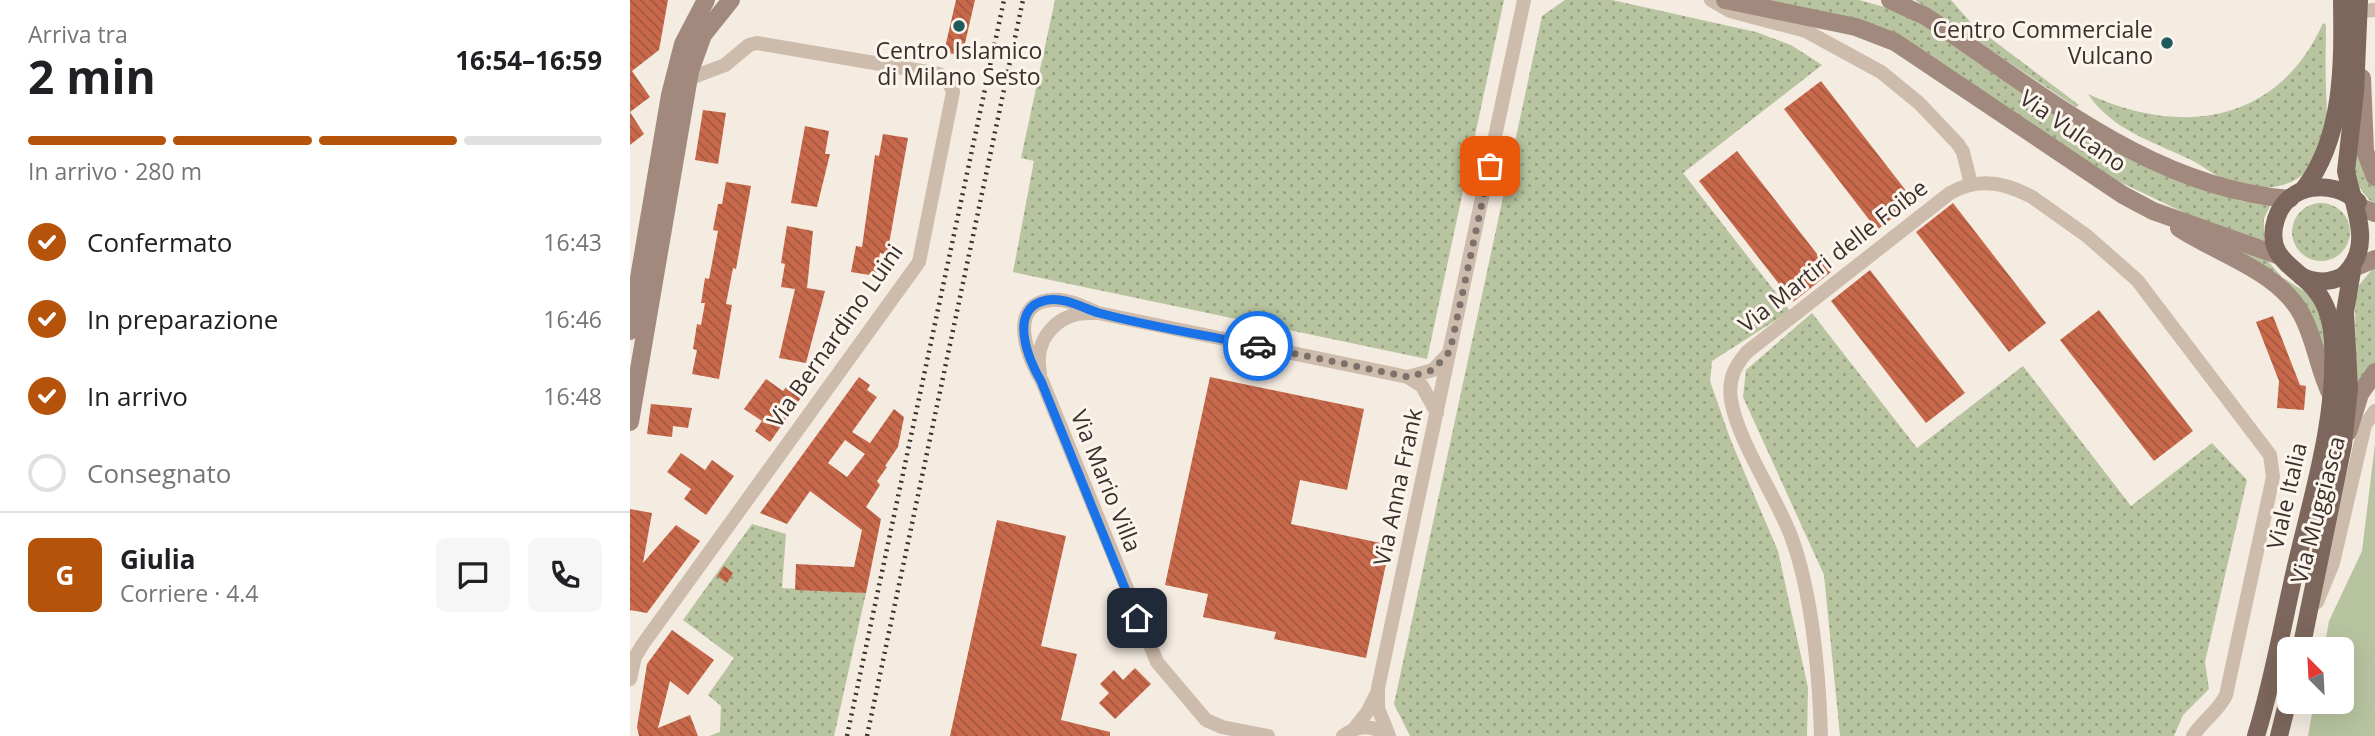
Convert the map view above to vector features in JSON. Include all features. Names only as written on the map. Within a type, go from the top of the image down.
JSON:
[{"type":"main road","points":[[630,331],[670,95],[683,44],[706,0]]},
{"type":"main road","points":[[630,422],[688,79],[703,35],[731,0]]},
{"type":"main road","name":"Via Vulcano","points":[[1725,0],[1856,27],[1895,42],[2007,115],[2099,181],[2153,211],[2280,256]]},
{"type":"main road","name":"Via Vulcano","points":[[1890,0],[1925,16],[2144,159],[2239,192],[2296,194]]},
{"type":"main road","points":[[2280,256],[2275,245],[2275,227],[2325,157],[2331,139],[2340,73],[2342,0]]},
{"type":"main road","name":"Viale Italia","points":[[2304,637],[2343,445],[2349,388],[2345,312],[2354,269],[2366,252],[2369,236],[2365,208],[2349,183],[2346,154],[2359,30],[2364,7]]},
{"type":"main road","points":[[2359,30],[2365,151],[2375,177]]},
{"type":"main road","points":[[2296,194],[2332,187],[2365,208]]},
{"type":"main road","points":[[2153,211],[2208,247],[2264,276],[2294,300],[2310,333],[2320,373],[2332,397]]},
{"type":"main road","name":"Viale Italia","points":[[2256,736],[2327,432],[2332,397],[2331,320],[2317,292],[2280,256]]},
{"type":"main road","points":[[2299,275],[2322,282],[2339,278],[2375,259]]},
{"type":"main road","points":[[2343,445],[2360,394],[2375,372]]},
{"type":"main road","points":[[2279,736],[2284,714]]},
{"type":"street","points":[[1711,0],[1730,11],[1806,31],[1881,72],[1913,97],[1958,144],[1971,184],[2003,184],[2017,189],[2087,236],[2125,268],[2270,454],[2273,477],[2226,695],[2220,708],[2199,726],[2193,736]]},
{"type":"street","name":"Via Anna Frank","points":[[1346,734],[1368,711],[1378,688],[1525,3]]},
{"type":"street","name":"Via Bernardino Luini","points":[[630,679],[635,657],[643,644],[919,262],[953,92],[948,80],[939,74],[754,43],[725,65],[688,79]]},
{"type":"street","name":"Via Martiri delle Foibe","points":[[1821,736],[1812,639],[1798,559],[1781,513],[1736,418],[1730,391],[1731,377],[1747,352],[1950,193],[1971,184]]},
{"type":"street","name":"Via Mario Villa","points":[[1268,736],[1222,727],[1206,720],[1157,662],[1025,346],[1027,314],[1039,302],[1061,300],[1098,313],[1408,377]]},
{"type":"street","name":"Via Mario Villa","points":[[1041,381],[1038,358],[1048,332],[1069,316],[1098,313]]},
{"type":"street","points":[[1408,377],[1433,370],[1450,351]]},
{"type":"street","points":[[1408,377],[1422,386],[1437,413]]},
{"type":"street","name":"Via Muggiasca","points":[[2308,622],[2333,563],[2365,425],[2375,411]]},
{"type":"street","name":"Via Anna Frank","points":[[1378,688],[1378,708],[1388,736]]},
{"type":"street","points":[[1346,734],[1374,728],[1388,736]]},
{"type":"green space","points":[[1055,0],[1504,0],[1427,359],[1013,272],[1034,161],[1021,158]]},
{"type":"green space","points":[[1565,0],[1612,0],[1756,32],[1791,45],[1822,65],[1683,173],[1790,311],[1712,361],[1710,381],[1731,441],[1778,551],[1808,688],[1807,736],[1410,736],[1394,704],[1542,16]]},
{"type":"green space","points":[[1753,0],[1859,0],[1915,19],[2167,176],[2241,201],[2271,204],[2264,218],[2264,241],[2189,215],[2120,182],[1903,38]]},
{"type":"green space","points":[[1915,0],[1951,0],[1973,25],[2079,105],[2076,107]]},
{"type":"green space","points":[[2323,23],[2326,25],[2325,139],[2306,173],[2281,186],[2251,187],[2221,178],[2193,161],[2121,126],[2088,94],[2123,107],[2158,115],[2191,117],[2224,113],[2253,101],[2280,83],[2304,57]]},
{"type":"green space","points":[[2359,142],[2375,186],[2375,205],[2362,191],[2355,176]]},
{"type":"green space","points":[[2315,203],[2327,203],[2342,211],[2350,226],[2350,238],[2342,253],[2327,261],[2315,261],[2300,253],[2292,238],[2292,226],[2300,211]]},
{"type":"green space","points":[[2216,239],[2266,259],[2282,277],[2310,295],[2325,324],[2327,363],[2311,320]]},
{"type":"green space","points":[[2375,266],[2375,368],[2356,389],[2355,290]]},
{"type":"green space","points":[[1812,313],[1917,448],[2023,366],[2131,506],[2212,443],[2247,480],[2205,662],[2209,689],[2183,715],[2174,736],[1840,736],[1824,575],[1743,397],[1746,370]]},
{"type":"green space","points":[[2375,444],[2375,736],[2308,736],[2312,714],[2354,714],[2354,637],[2326,637],[2329,621],[2362,551]]},
{"type":"green space","points":[[752,524],[786,534],[782,588],[866,593],[834,736],[709,736],[720,732],[721,706],[708,695],[734,658],[683,620]]},
{"type":"building","points":[[630,0],[668,0],[659,50],[632,71],[650,97],[630,112]]},
{"type":"building","name":"Centro Islamico di Milano Sesto","points":[[956,0],[975,0],[962,56],[944,52]]},
{"type":"building","points":[[1821,81],[1914,201],[1877,230],[1784,109]]},
{"type":"building","points":[[703,110],[726,113],[718,164],[695,160]]},
{"type":"building","points":[[630,112],[644,134],[630,145]]},
{"type":"building","points":[[805,126],[829,131],[825,154],[830,154],[817,207],[791,203]]},
{"type":"building","points":[[883,134],[908,138],[887,255],[880,253],[876,276],[851,272],[856,246],[862,247],[875,155],[879,156]]},
{"type":"building","points":[[1737,151],[1831,272],[1793,302],[1699,181]]},
{"type":"building","points":[[726,182],[751,186],[736,269],[733,268],[726,304],[732,305],[719,379],[692,374],[697,350],[693,349],[697,324],[701,325],[705,303],[701,303],[705,278],[709,279],[718,231],[713,230]]},
{"type":"building","points":[[1953,203],[2046,323],[2009,352],[1916,232]]},
{"type":"building","points":[[787,226],[813,231],[807,288],[825,291],[806,363],[779,358],[795,289],[781,287],[785,264],[781,263]]},
{"type":"building","points":[[1870,270],[1965,393],[1926,423],[1831,301]]},
{"type":"building","points":[[2099,310],[2193,431],[2154,461],[2060,340]]},
{"type":"building","points":[[2273,316],[2300,385],[2306,386],[2304,410],[2277,408],[2279,381],[2256,322]]},
{"type":"building","points":[[859,377],[870,385],[867,390],[877,397],[852,432],[870,443],[894,409],[904,417],[898,447],[877,481],[880,485],[866,507],[881,519],[866,593],[795,590],[796,564],[854,567],[862,530],[810,491],[787,524],[760,513]],"holes":[[[845,440],[865,454],[847,477],[828,463]]]},
{"type":"building","points":[[1210,377],[1364,409],[1347,490],[1300,480],[1291,524],[1390,545],[1366,658],[1274,639],[1276,632],[1203,617],[1208,594],[1165,585]]},
{"type":"building","points":[[766,379],[783,391],[790,382],[805,392],[770,442],[755,431],[762,421],[744,409]]},
{"type":"building","points":[[651,404],[692,408],[688,428],[673,426],[672,437],[647,434]]},
{"type":"building","points":[[681,453],[705,470],[712,460],[734,476],[706,515],[684,499],[691,489],[667,472]]},
{"type":"building","points":[[630,509],[652,513],[643,563],[676,525],[700,541],[647,613],[630,610]]},
{"type":"building","points":[[997,520],[1066,536],[1041,646],[1077,654],[1061,720],[1110,732],[1110,736],[950,736]]},
{"type":"building","points":[[724,566],[733,573],[727,583],[717,576]]},
{"type":"building","points":[[672,630],[714,660],[688,695],[670,681],[658,728],[690,715],[698,736],[639,736],[637,727],[647,664]]},
{"type":"building","points":[[1135,668],[1151,684],[1115,719],[1099,703],[1109,693],[1100,684],[1114,670],[1123,680]]},
{"type":"railway","points":[[847,736],[1004,0]]},
{"type":"railway","points":[[867,736],[1023,0]]},
{"type":"way so far","points":[[1258,346],[1408,377],[1433,370],[1450,351],[1490,166]]},
{"type":"place","name":"Centro Islamico di Milano Sesto","points":[[959,26]]},
{"type":"place","name":"Centro Commerciale Vulcano","points":[[2167,43]]},
{"type":"route","points":[[1137,618],[1041,381],[1029,358],[1024,334],[1027,314],[1039,302],[1061,300],[1098,313],[1258,346]]}]
